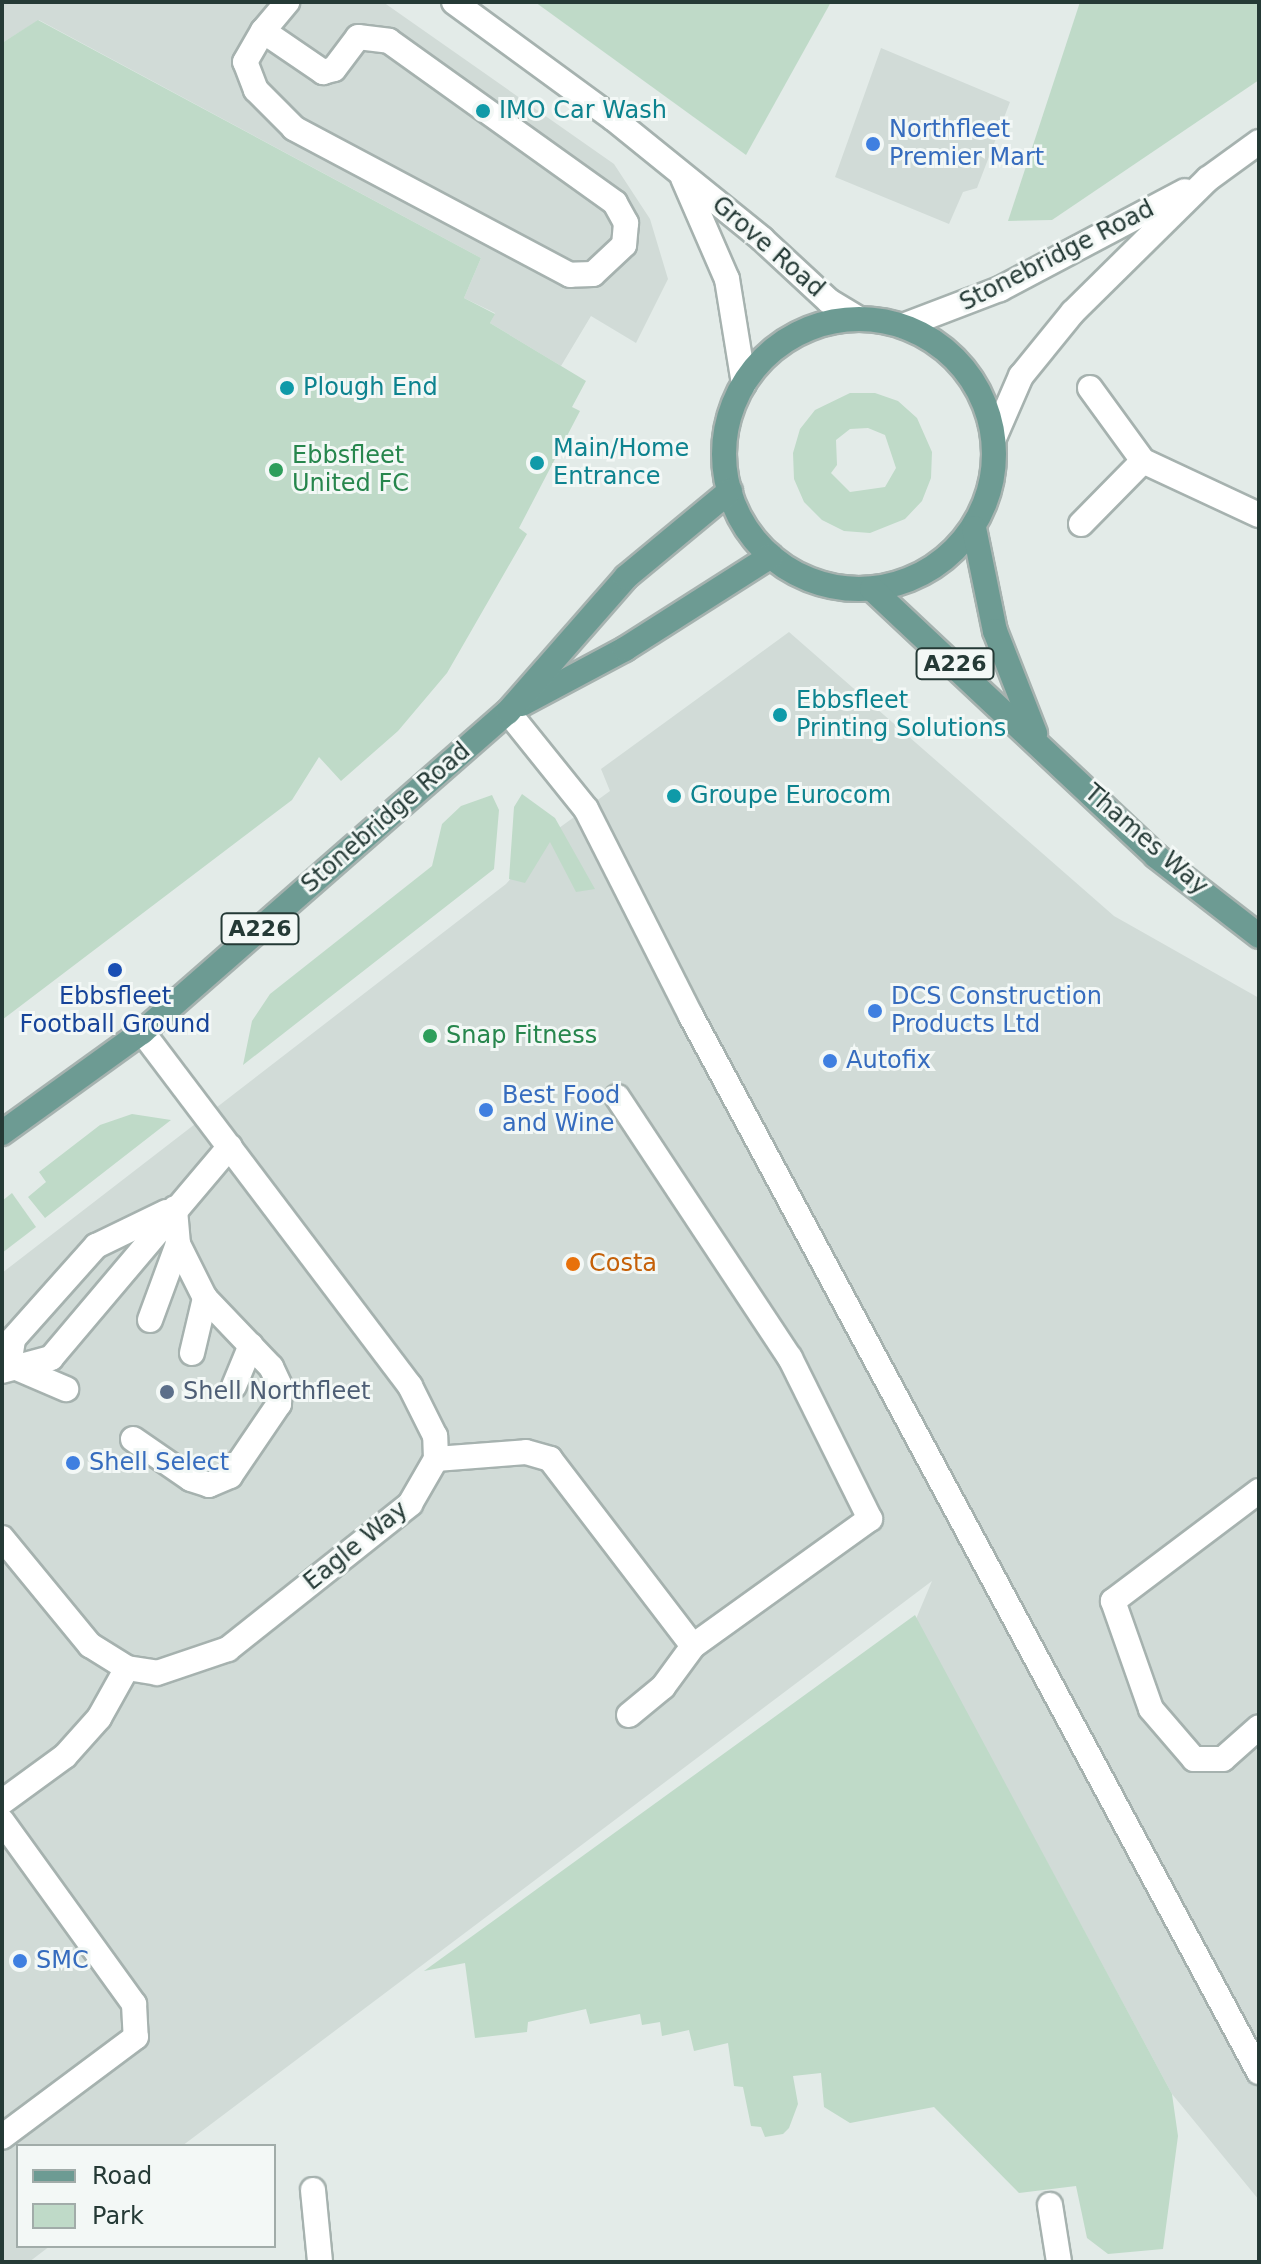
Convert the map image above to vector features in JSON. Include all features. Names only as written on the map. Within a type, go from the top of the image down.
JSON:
[{"type":"main road","points":[[857,318],[903,326],[955,357],[981,394],[994,438],[992,484],[974,528],[947,558],[924,572],[872,589],[813,580],[771,556],[745,527],[730,491],[724,445],[744,384],[763,359],[796,333],[857,318]]},
{"type":"main road","name":"Stonebridge Road","points":[[2,1133],[142,1032],[508,712],[626,577],[730,491]]},
{"type":"main road","name":"Thames Way","points":[[974,528],[995,631],[1038,739]]},
{"type":"main road","name":"Stonebridge Road","points":[[508,712],[625,649],[771,556]]},
{"type":"main road","name":"Thames Way","points":[[872,589],[1038,739],[1156,856],[1259,936]]},
{"type":"street","points":[[263,31],[323,72],[334,69],[358,37],[389,41],[615,203],[626,223],[624,245],[593,274],[570,275],[294,128],[256,90],[245,62],[263,31],[287,2]]},
{"type":"street","name":"Grove Road","points":[[454,2],[681,173],[829,301],[857,318]]},
{"type":"street","name":"Stonebridge Road","points":[[903,326],[1000,289],[1208,179],[1259,142]]},
{"type":"street","name":"Grove Road","points":[[681,173],[727,279],[744,384]]},
{"type":"street","name":"Stonebridge Road","points":[[994,438],[1021,376],[1073,312],[1208,179]]},
{"type":"street","points":[[1090,388],[1143,461],[1259,515]]},
{"type":"street","points":[[1081,524],[1143,461]]},
{"type":"street","points":[[508,712],[586,809],[698,1030],[1259,2072]]},
{"type":"street","points":[[142,1032],[410,1386],[435,1436],[436,1459],[526,1452],[550,1459],[693,1646]]},
{"type":"street","points":[[617,1097],[790,1358],[870,1519],[693,1646],[663,1687],[629,1715]]},
{"type":"street","points":[[6,1368],[51,1358],[230,1146]]},
{"type":"street","points":[[133,1439],[181,1461],[209,1485],[230,1476],[279,1404],[280,1386],[271,1367],[205,1298],[178,1244],[175,1208]]},
{"type":"street","points":[[6,1368],[13,1339],[96,1246],[175,1208]]},
{"type":"street","points":[[150,1320],[178,1244]]},
{"type":"street","points":[[192,1353],[205,1298]]},
{"type":"street","points":[[234,1386],[251,1345]]},
{"type":"street","points":[[6,1368],[66,1389]]},
{"type":"street","name":"Eagle Way","points":[[127,1668],[157,1673],[228,1649],[410,1504],[436,1459]]},
{"type":"street","points":[[1259,1491],[1113,1601],[1151,1709],[1194,1759],[1223,1759],[1259,1727]]},
{"type":"street","points":[[2,1538],[80,1635],[127,1668],[99,1718],[65,1756],[2,1802]]},
{"type":"street","points":[[2,1821],[134,2004],[136,2037],[2,2137]]},
{"type":"street","points":[[313,2190],[320,2262]]},
{"type":"street","points":[[1050,2205],[1059,2262]]},
{"type":"shaded area","points":[[2,2],[383,2],[614,164],[650,219],[668,279],[636,343],[591,316],[561,366],[490,323],[495,313],[464,298],[481,258],[39,20],[2,43]]},
{"type":"shaded area","points":[[881,48],[1010,102],[977,188],[963,192],[949,224],[835,177]]},
{"type":"shaded area","points":[[789,632],[1114,916],[1259,998],[1259,2200],[1172,2094],[916,1619],[932,1581],[185,2144],[16,2144],[16,2248],[47,2248],[29,2262],[2,2262],[2,1273],[506,884],[548,836],[610,791],[601,769]]},
{"type":"green space","points":[[535,2],[831,2],[746,155]]},
{"type":"green space","points":[[1080,2],[1259,2],[1259,80],[1052,220],[1008,221]]},
{"type":"green space","name":"Ebbsfleet United FC","points":[[38,20],[481,258],[464,298],[495,314],[490,323],[586,381],[572,407],[580,411],[519,528],[527,534],[447,673],[398,731],[341,781],[319,757],[292,800],[2,1020],[2,43]]},
{"type":"green space","points":[[850,393],[875,393],[898,401],[917,418],[932,452],[931,478],[922,501],[905,519],[870,533],[844,531],[822,520],[804,502],[794,479],[793,453],[800,429],[815,410]],"holes":[[[868,428],[885,435],[896,468],[885,487],[850,492],[831,473],[837,465],[836,440],[850,429]]]},
{"type":"green space","points":[[522,794],[555,818],[595,889],[576,892],[550,842],[525,883],[509,879],[514,807]]},
{"type":"green space","points":[[492,795],[499,810],[494,869],[243,1065],[252,1021],[270,994],[432,866],[442,824],[461,806]]},
{"type":"green space","points":[[132,1114],[171,1120],[45,1218],[28,1197],[46,1182],[39,1172],[100,1125]]},
{"type":"green space","points":[[12,1193],[36,1227],[2,1253],[2,1201]]},
{"type":"green space","points":[[915,1615],[1172,2094],[1178,2136],[1163,2249],[1108,2254],[1087,2238],[1076,2186],[1019,2193],[934,2107],[850,2123],[824,2107],[821,2073],[793,2076],[798,2104],[789,2128],[783,2134],[765,2137],[761,2127],[751,2126],[743,2087],[734,2086],[728,2043],[694,2051],[689,2030],[662,2036],[660,2022],[642,2025],[640,2014],[590,2024],[586,2009],[528,2022],[527,2032],[475,2038],[465,1963],[424,1971]]},
{"type":"place","name":"IMO Car Wash","points":[[483,111]]},
{"type":"place","name":"Northfleet Premier Mart","points":[[873,144]]},
{"type":"place","name":"Plough End","points":[[287,388]]},
{"type":"place","name":"Main/Home Entrance","points":[[537,463]]},
{"type":"place","name":"Ebbsfleet United FC","points":[[276,470]]},
{"type":"place","name":"Ebbsfleet Printing Solutions","points":[[780,715]]},
{"type":"place","name":"Groupe Eurocom","points":[[674,796]]},
{"type":"place","name":"Ebbsfleet Football Ground","points":[[115,970]]},
{"type":"place","name":"DCS Construction Products Ltd","points":[[875,1011]]},
{"type":"place","name":"Snap Fitness","points":[[430,1036]]},
{"type":"place","name":"Autofix","points":[[830,1061]]},
{"type":"place","name":"Best Food and Wine","points":[[486,1110]]},
{"type":"place","name":"Costa","points":[[573,1264]]},
{"type":"place","name":"Shell Northfleet","points":[[167,1392]]},
{"type":"place","name":"Shell Select","points":[[73,1463]]},
{"type":"place","name":"SMC","points":[[20,1961]]}]
